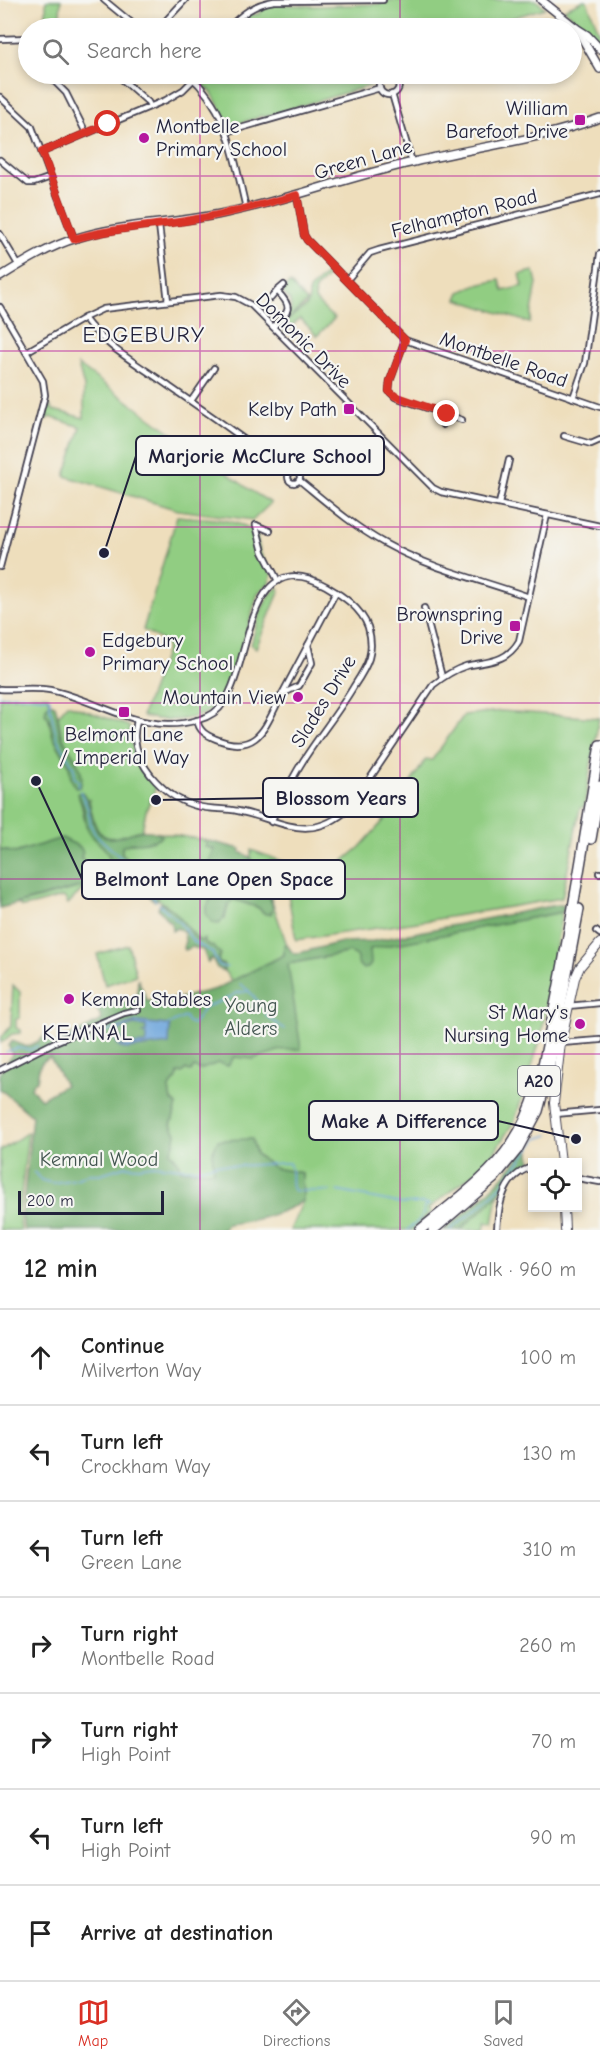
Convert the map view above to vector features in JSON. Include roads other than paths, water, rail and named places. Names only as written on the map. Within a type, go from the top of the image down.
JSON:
[{"type":"highway","name":"A20","points":[[420,1230],[486,1175],[513,1142],[534,1098],[559,986],[600,745]]},
{"type":"highway","name":"A20","points":[[432,1230],[494,1179],[517,1150],[543,1095],[574,937],[600,786]]},
{"type":"main road","points":[[541,0],[561,18]]},
{"type":"main road","points":[[582,32],[587,34],[600,49]]},
{"type":"main road","points":[[582,42],[600,69]]},
{"type":"main road","name":"Green Lane","points":[[0,277],[74,239],[105,231],[159,225],[246,209],[412,162],[525,140],[600,118]]},
{"type":"main road","points":[[560,1158],[554,1090],[561,1043],[575,978],[580,967],[600,943]]},
{"type":"main road","points":[[564,1212],[565,1230]]},
{"type":"street","points":[[104,0],[126,18]]},
{"type":"street","points":[[168,18],[185,0]]},
{"type":"street","points":[[239,18],[248,10],[274,1],[375,2],[383,0]]},
{"type":"street","points":[[0,39],[18,38]]},
{"type":"street","points":[[57,84],[66,93],[86,133]]},
{"type":"street","points":[[127,84],[150,106]]},
{"type":"street","points":[[42,152],[179,93],[189,84]]},
{"type":"street","points":[[198,84],[217,107],[227,132],[246,209]]},
{"type":"street","points":[[380,84],[384,94],[392,94],[398,90],[399,84]]},
{"type":"street","points":[[227,132],[380,88]]},
{"type":"street","points":[[392,94],[412,162]]},
{"type":"street","points":[[0,97],[32,127],[74,239]]},
{"type":"street","points":[[0,160],[28,183],[51,177]]},
{"type":"street","name":"Felhampton Road","points":[[347,280],[370,254],[379,250],[600,194]]},
{"type":"street","name":"Montbelle Road","points":[[297,195],[304,235],[405,340],[600,407]]},
{"type":"street","points":[[159,225],[168,301]]},
{"type":"street","points":[[0,234],[19,266]]},
{"type":"street","points":[[573,398],[585,363],[600,254]]},
{"type":"street","points":[[271,298],[284,285]]},
{"type":"street","points":[[273,327],[289,309],[287,302],[277,291]]},
{"type":"street","name":"Domonic Drive","points":[[26,352],[103,309],[221,295],[236,297],[251,305],[433,488],[441,492],[600,526]]},
{"type":"street","points":[[0,307],[42,381],[45,400],[0,567]]},
{"type":"street","points":[[84,318],[121,352],[290,473],[291,481],[299,480],[361,529],[420,560],[529,597]]},
{"type":"street","points":[[405,340],[390,381],[389,391],[395,396],[462,420]]},
{"type":"street","points":[[191,401],[214,368]]},
{"type":"street","points":[[443,424],[447,414]]},
{"type":"street","points":[[564,436],[591,444],[600,440]]},
{"type":"street","points":[[499,504],[509,460]]},
{"type":"street","points":[[136,720],[135,738],[138,754],[152,777],[184,802],[196,806],[240,811],[290,827],[316,826],[337,818],[350,808],[433,685],[442,677],[466,666],[500,660],[512,652],[519,641],[547,514]]},
{"type":"street","points":[[0,689],[52,691],[136,720],[164,725],[196,720],[217,711],[230,693],[259,601],[278,581],[263,552],[256,525],[270,531]]},
{"type":"street","name":"Slades Drive","points":[[271,822],[298,768],[346,699],[368,661],[370,642],[365,620],[356,608],[336,592],[303,577],[278,581]]},
{"type":"street","points":[[196,720],[202,731],[211,737],[234,745],[246,744],[256,738],[263,729],[336,592]]},
{"type":"street","points":[[424,608],[442,677]]},
{"type":"street","points":[[282,694],[299,686],[312,663],[308,645]]},
{"type":"street","points":[[568,1006],[600,1003]]},
{"type":"street","points":[[0,1070],[55,1042],[124,1013],[138,1010]]},
{"type":"street","points":[[561,1043],[600,1040]]},
{"type":"street","points":[[555,1114],[600,1110]]},
{"type":"street","points":[[497,1230],[501,1198],[517,1174],[528,1169]]},
{"type":"street","points":[[582,1179],[600,1182]]},
{"type":"water","points":[[137,1022],[168,1025],[170,1027],[169,1044],[120,1048],[115,1039],[114,1029]],"holes":[[[133,1025],[146,1026],[146,1032],[143,1033],[146,1035],[146,1044],[121,1046],[119,1041],[124,1038],[118,1038],[116,1032]]]},
{"type":"waterway","points":[[0,696],[50,698],[57,738],[73,766],[74,777],[79,781],[78,787]]},
{"type":"waterway","points":[[80,791],[95,834],[132,868],[156,901]]},
{"type":"waterway","points":[[159,904],[179,922],[194,942],[212,952],[219,965],[227,967]]},
{"type":"waterway","points":[[240,984],[248,990]]},
{"type":"waterway","points":[[168,1025],[185,1017],[193,1024],[205,1007],[236,993],[249,991],[265,1008],[266,1016],[285,1029]]},
{"type":"waterway","points":[[49,1050],[55,1050],[75,1037],[89,1037],[93,1033],[113,1030]]},
{"type":"waterway","points":[[6,1052],[17,1048],[30,1050],[38,1046]]},
{"type":"waterway","points":[[450,1230],[501,1186],[537,1139],[549,1135]]},
{"type":"waterway","points":[[34,1172],[41,1180],[52,1183],[76,1179],[88,1174],[100,1174],[126,1166],[200,1168],[217,1164],[237,1166],[289,1163],[293,1190],[330,1191]]},
{"type":"waterway","points":[[337,1191],[403,1204],[430,1205]]},
{"type":"waterway","points":[[407,1230],[421,1218],[424,1207],[427,1205]]},
{"type":"place","name":"William Barefoot Drive","points":[[580,120]]},
{"type":"place","name":"Montbelle Primary School","points":[[144,138]]},
{"type":"place","name":"Kelby Path","points":[[349,409]]},
{"type":"place","name":"Marjorie McClure School","points":[[104,553]]},
{"type":"place","name":"Brownspring Drive","points":[[515,626]]},
{"type":"place","name":"Edgebury Primary School","points":[[90,652]]},
{"type":"place","name":"Mountain View","points":[[298,697]]},
{"type":"place","name":"Belmont Lane / Imperial Way","points":[[124,712]]},
{"type":"place","name":"Belmont Lane Open Space","points":[[36,781]]},
{"type":"place","name":"Blossom Years","points":[[156,800]]},
{"type":"place","name":"Kemnal Stables","points":[[69,999]]},
{"type":"place","name":"St Mary's Nursing Home","points":[[580,1024]]},
{"type":"place","name":"Make A Difference","points":[[576,1139]]},
{"type":"district","name":"EDGEBURY","points":[[144,334]]},
{"type":"district","name":"KEMNAL","points":[[88,1032]]},
{"type":"park label","name":"Young Alders","points":[[251,1016]]},
{"type":"park label","name":"Kemnal Wood","points":[[99,1159]]}]
